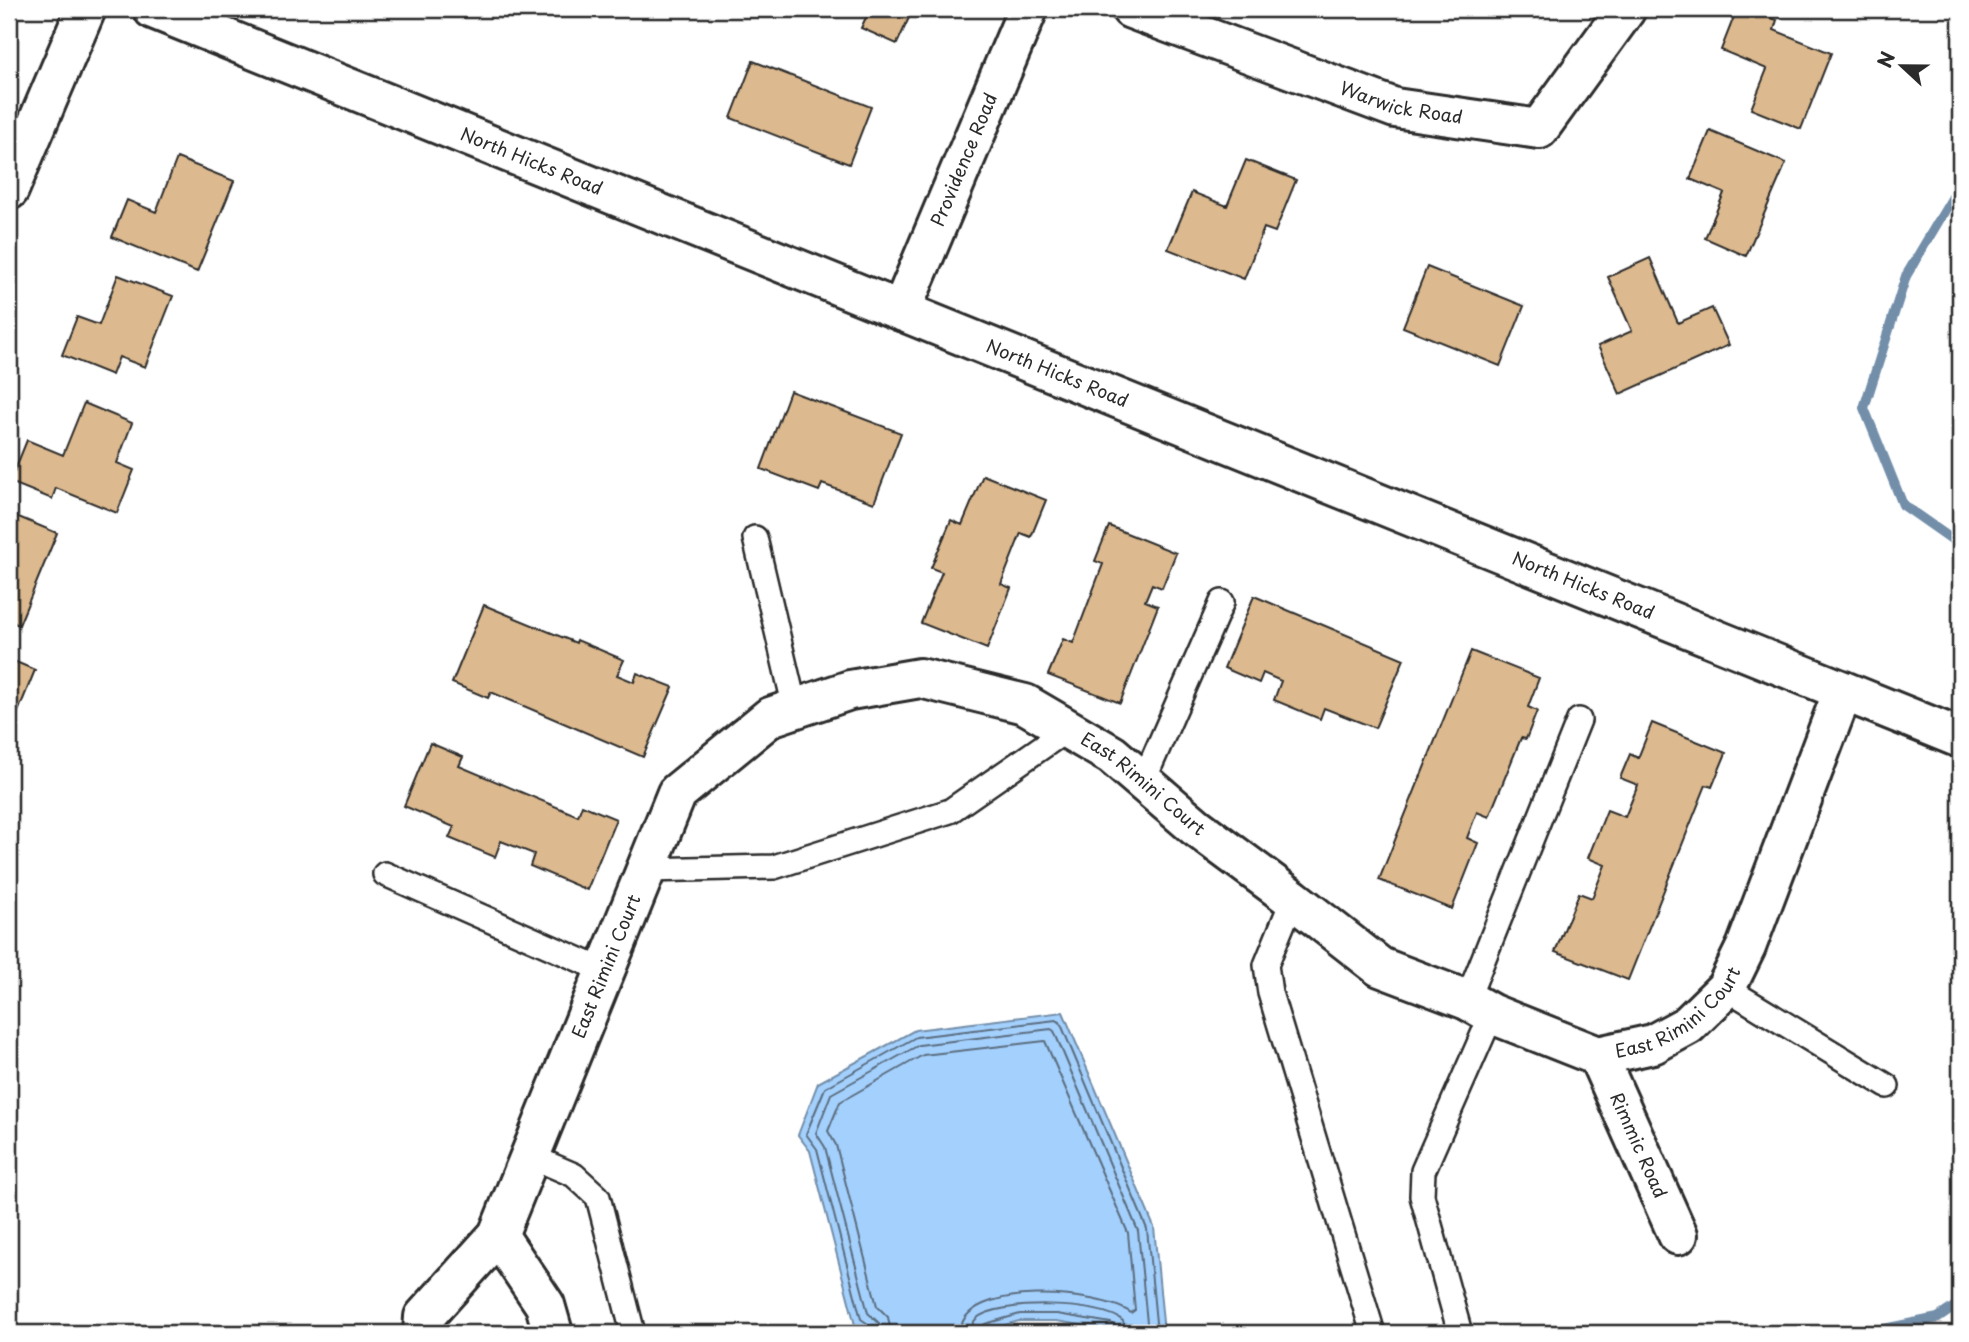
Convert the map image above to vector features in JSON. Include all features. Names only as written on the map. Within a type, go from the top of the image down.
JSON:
[{"type":"street","points":[[9,190],[86,9]]},
{"type":"street","name":"North Hicks Road","points":[[153,9],[1960,738]]},
{"type":"street","name":"Providence Road","points":[[901,311],[1028,9]]},
{"type":"street","name":"Warwick Road","points":[[1131,9],[1395,107],[1539,129],[1626,9]]},
{"type":"street","name":"East Rimini Court","points":[[423,1333],[424,1317],[498,1235],[677,793],[770,717],[850,690],[920,678],[1025,704],[1112,755],[1196,827],[1380,967],[1598,1056],[1653,1044],[1688,1025],[1726,988],[1746,947],[1843,691]]},
{"type":"street","name":"Rimmic Road","points":[[1598,1056],[1678,1235]]},
{"type":"street","points":[[498,1235],[545,1305],[553,1333]]},
{"type":"lane","points":[[755,538],[795,708]]},
{"type":"lane","points":[[1143,782],[1222,602]]},
{"type":"lane","points":[[1460,1333],[1422,1196],[1423,1171],[1579,720]]},
{"type":"lane","points":[[646,870],[774,867],[950,811],[1068,729]]},
{"type":"lane","points":[[385,874],[605,971]]},
{"type":"lane","points":[[1293,899],[1266,965],[1270,993],[1373,1333]]},
{"type":"lane","points":[[1726,988],[1887,1086]]},
{"type":"lane","points":[[530,1156],[574,1175],[597,1197],[633,1333]]},
{"type":"water","points":[[1063,1012],[1154,1227],[1164,1333],[1131,1333],[1056,1321],[1019,1321],[976,1333],[870,1333],[855,1325],[810,1151],[798,1135],[818,1083],[915,1030]]},
{"type":"building","points":[[858,9],[913,9],[897,44],[861,28],[868,13]]},
{"type":"building","points":[[1737,9],[1747,9],[1777,20],[1774,30],[1831,53],[1801,129],[1751,109],[1767,69],[1721,50]]},
{"type":"building","points":[[753,61],[871,107],[849,164],[731,118]]},
{"type":"building","points":[[1710,131],[1786,163],[1746,256],[1705,238],[1724,193],[1690,179]]},
{"type":"building","points":[[177,158],[234,181],[197,272],[112,237],[127,200],[156,212]]},
{"type":"building","points":[[1246,160],[1296,180],[1275,232],[1264,228],[1244,279],[1168,249],[1192,192],[1227,206]]},
{"type":"building","points":[[1650,258],[1678,323],[1712,308],[1729,345],[1620,394],[1598,346],[1632,331],[1608,277]]},
{"type":"building","points":[[1427,267],[1524,306],[1500,366],[1403,327]]},
{"type":"building","points":[[118,275],[173,296],[145,367],[119,357],[112,375],[62,355],[77,317],[99,325]]},
{"type":"building","points":[[790,391],[901,433],[874,503],[822,484],[819,491],[761,469]]},
{"type":"building","points":[[84,403],[132,423],[117,463],[134,470],[117,513],[56,488],[52,499],[10,482],[27,440],[63,455]]},
{"type":"building","points":[[983,475],[1046,500],[1031,537],[1021,533],[1001,584],[1011,588],[987,649],[921,623],[942,572],[931,568],[951,520],[962,525]]},
{"type":"building","points":[[9,513],[57,533],[19,625],[9,621]]},
{"type":"building","points":[[1109,526],[1176,553],[1162,588],[1152,584],[1145,601],[1158,606],[1120,703],[1048,675],[1063,639],[1073,643],[1103,564],[1095,561]]},
{"type":"building","points":[[1254,596],[1404,659],[1375,728],[1324,708],[1320,719],[1274,700],[1281,681],[1263,673],[1259,683],[1224,668]]},
{"type":"building","points":[[484,605],[624,660],[617,675],[634,682],[637,673],[673,687],[643,757],[491,692],[488,698],[452,683]]},
{"type":"building","points":[[1471,651],[1539,678],[1528,707],[1537,711],[1526,739],[1521,738],[1489,817],[1477,812],[1467,838],[1478,843],[1452,909],[1379,880]]},
{"type":"building","points":[[9,659],[35,670],[9,734]]},
{"type":"building","points":[[1652,723],[1726,753],[1712,787],[1706,785],[1628,980],[1555,952],[1579,893],[1592,898],[1605,865],[1588,858],[1607,810],[1625,817],[1638,785],[1620,778],[1630,754],[1638,758]]},
{"type":"building","points":[[430,743],[463,757],[459,766],[578,816],[582,805],[616,819],[587,890],[530,866],[534,854],[501,841],[495,857],[449,838],[454,827],[404,806]]},
{"type":"waterway","points":[[1960,185],[1906,276],[1864,408],[1903,505],[1960,545]]},
{"type":"waterway","points":[[1864,1333],[1938,1318],[1960,1303]]}]
